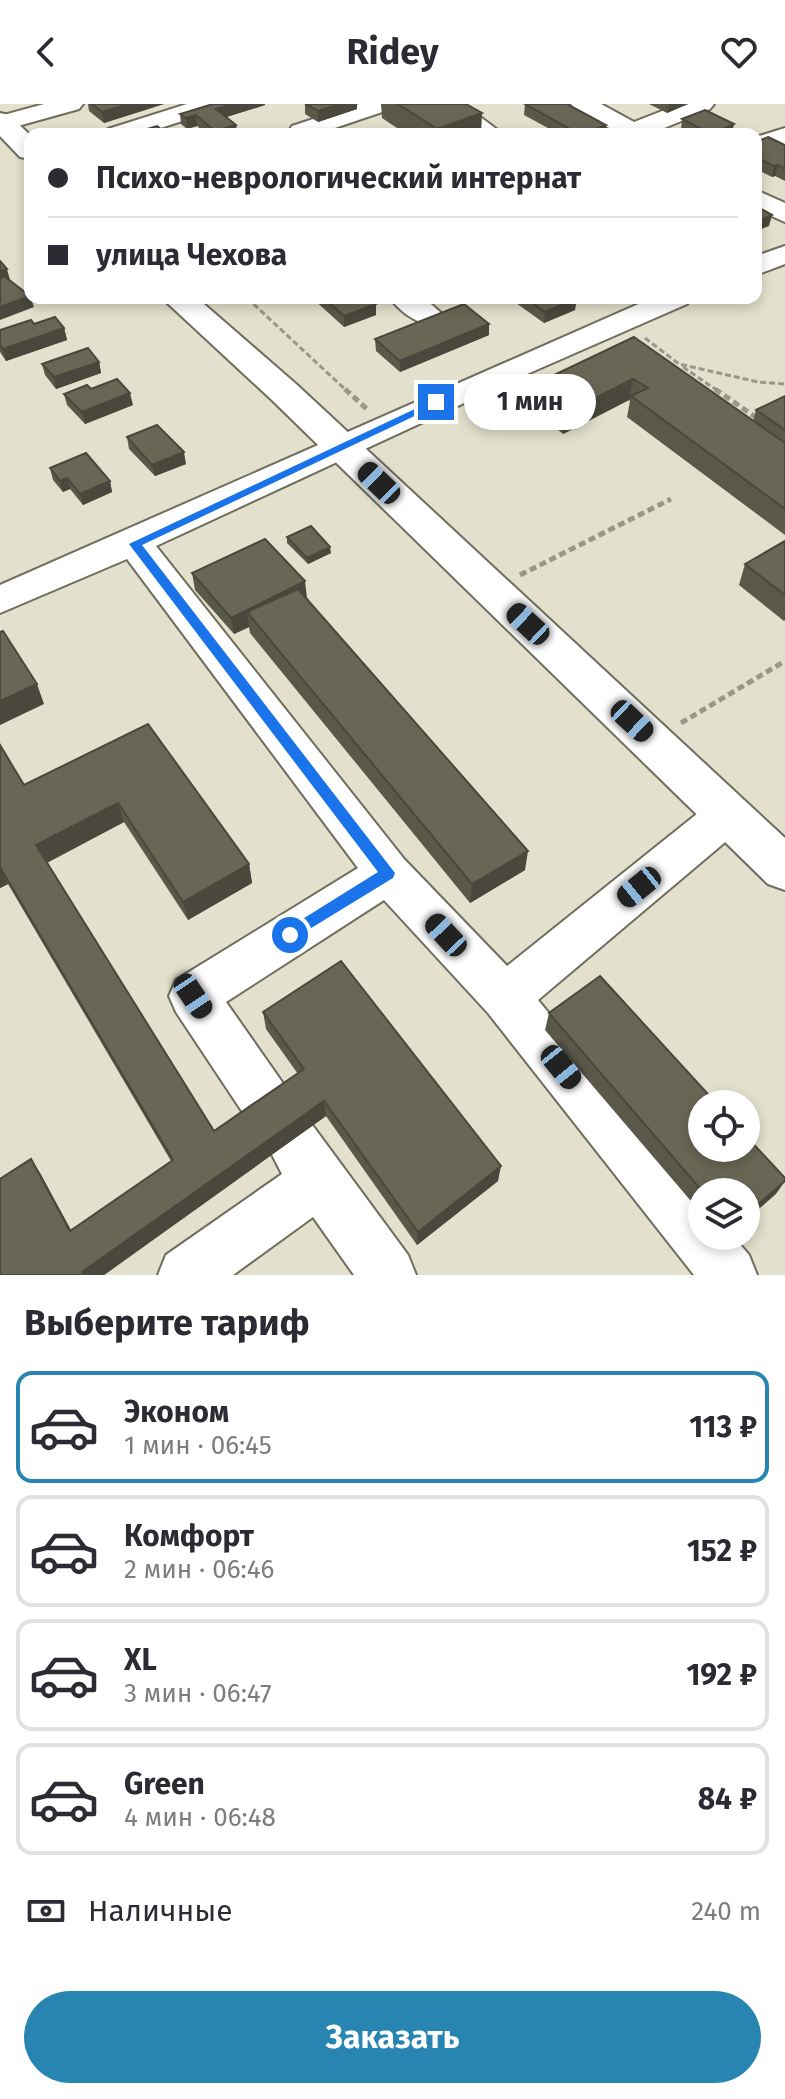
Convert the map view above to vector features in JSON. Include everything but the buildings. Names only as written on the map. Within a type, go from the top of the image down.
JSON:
[{"type":"main road","points":[[1,123],[24,145]]},
{"type":"main road","points":[[185,304],[653,740],[785,869]]},
{"type":"street","points":[[1,123],[71,104]]},
{"type":"street","points":[[136,128],[211,104]]},
{"type":"street","points":[[310,128],[383,104]]},
{"type":"street","points":[[447,104],[482,128]]},
{"type":"street","points":[[583,104],[628,128]]},
{"type":"street","points":[[645,128],[702,104]]},
{"type":"street","points":[[762,144],[785,135]]},
{"type":"street","points":[[762,201],[785,214]]},
{"type":"street","points":[[762,264],[785,254]]},
{"type":"street","points":[[413,304],[432,318]]},
{"type":"street","points":[[0,600],[135,544],[637,306]]},
{"type":"street","points":[[135,544],[388,873],[505,997],[729,1275]]},
{"type":"street","points":[[505,997],[728,814]]},
{"type":"street","points":[[388,873],[193,996],[388,1275]]},
{"type":"street","points":[[186,1275],[294,1144]]},
{"type":"path","points":[[253,304],[383,425]]},
{"type":"path","points":[[637,306],[679,364],[761,421]]},
{"type":"path","points":[[679,364],[758,382],[785,384]]},
{"type":"path","points":[[491,590],[671,499]]},
{"type":"path","points":[[653,740],[785,661]]},
{"type":"route","points":[[290,935],[388,873],[135,544],[436,402]]}]
